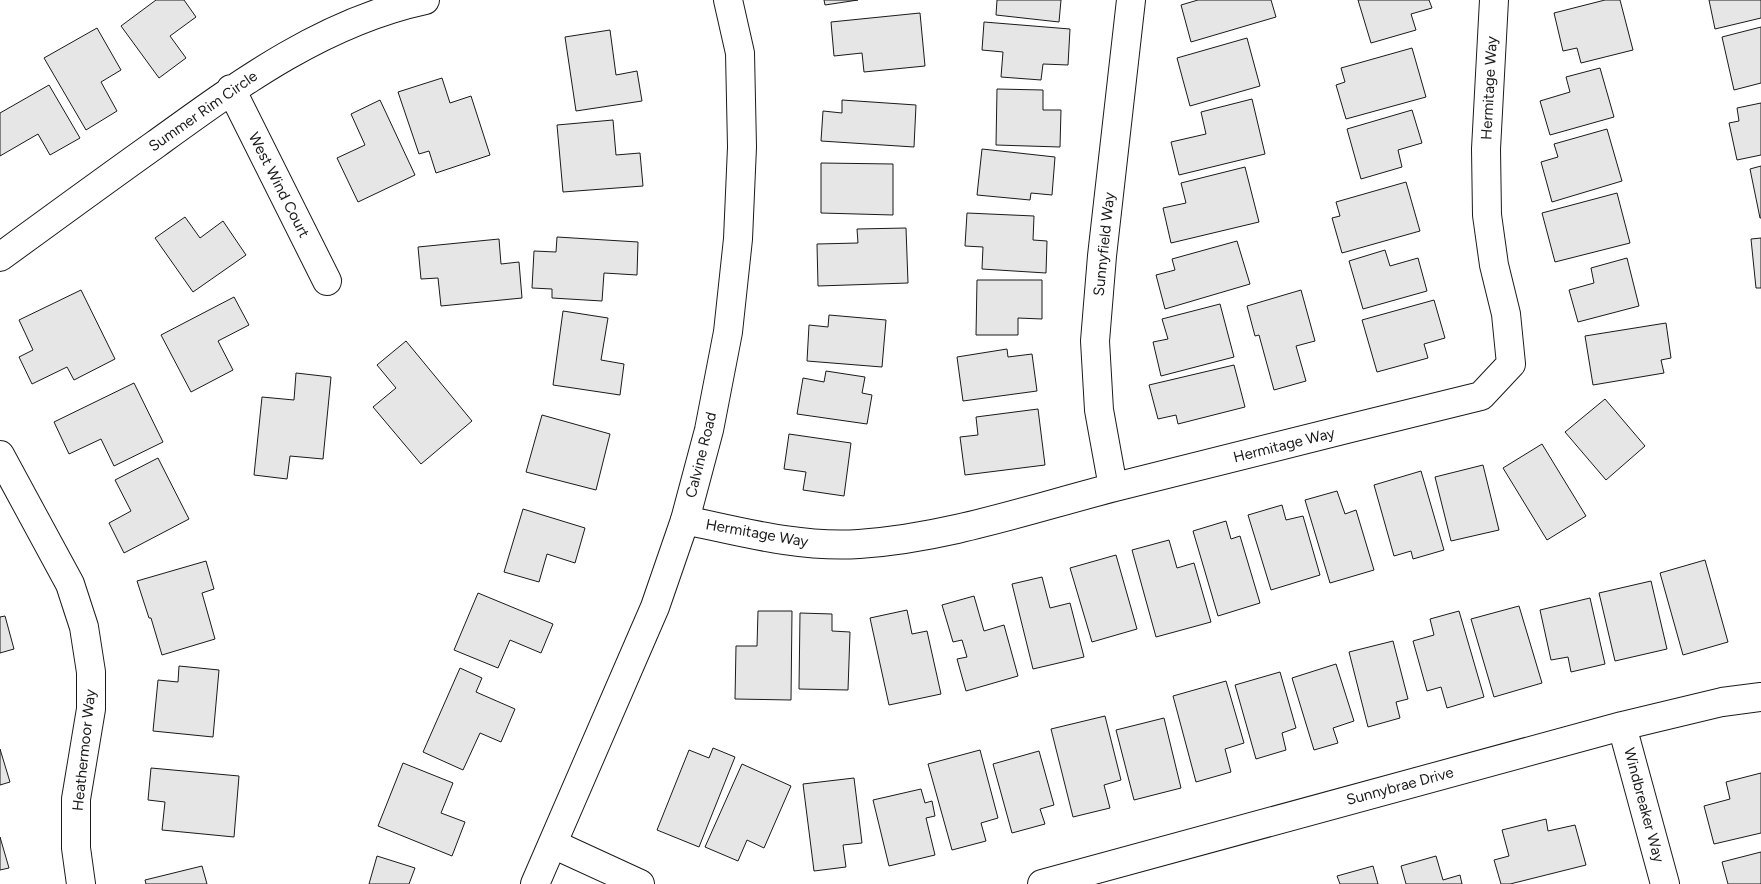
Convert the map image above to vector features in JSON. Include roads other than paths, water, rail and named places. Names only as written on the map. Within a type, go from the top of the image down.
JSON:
[{"type":"street","name":"Summer Rim Circle","points":[[0,257],[231,89],[288,54],[344,26],[410,3],[425,0]]},
{"type":"street","name":"Calvine Road","points":[[535,884],[655,607],[685,520],[709,430],[728,332],[738,239],[742,147],[740,54],[728,0]]},
{"type":"street","name":"Sunnyfield Way","points":[[1113,487],[1099,410],[1095,341],[1102,256],[1131,0]]},
{"type":"street","name":"Hermitage Way","points":[[685,520],[779,540],[818,544],[857,544],[912,539],[961,529],[1113,487],[1481,396],[1511,364],[1506,314],[1494,265],[1487,215],[1486,149],[1494,0]]},
{"type":"street","name":"West Wind Court","points":[[231,89],[326,281]]},
{"type":"street","name":"Heathermoor Way","points":[[0,455],[70,584],[84,627],[91,672],[91,700],[76,799],[76,848],[81,884]]},
{"type":"street","name":"Sunnybrae Drive","points":[[1042,884],[1104,876],[1622,726],[1722,702],[1761,697]]},
{"type":"street","name":"Windbreaker Way","points":[[1622,726],[1665,884]]},
{"type":"street","points":[[552,844],[640,884]]}]
